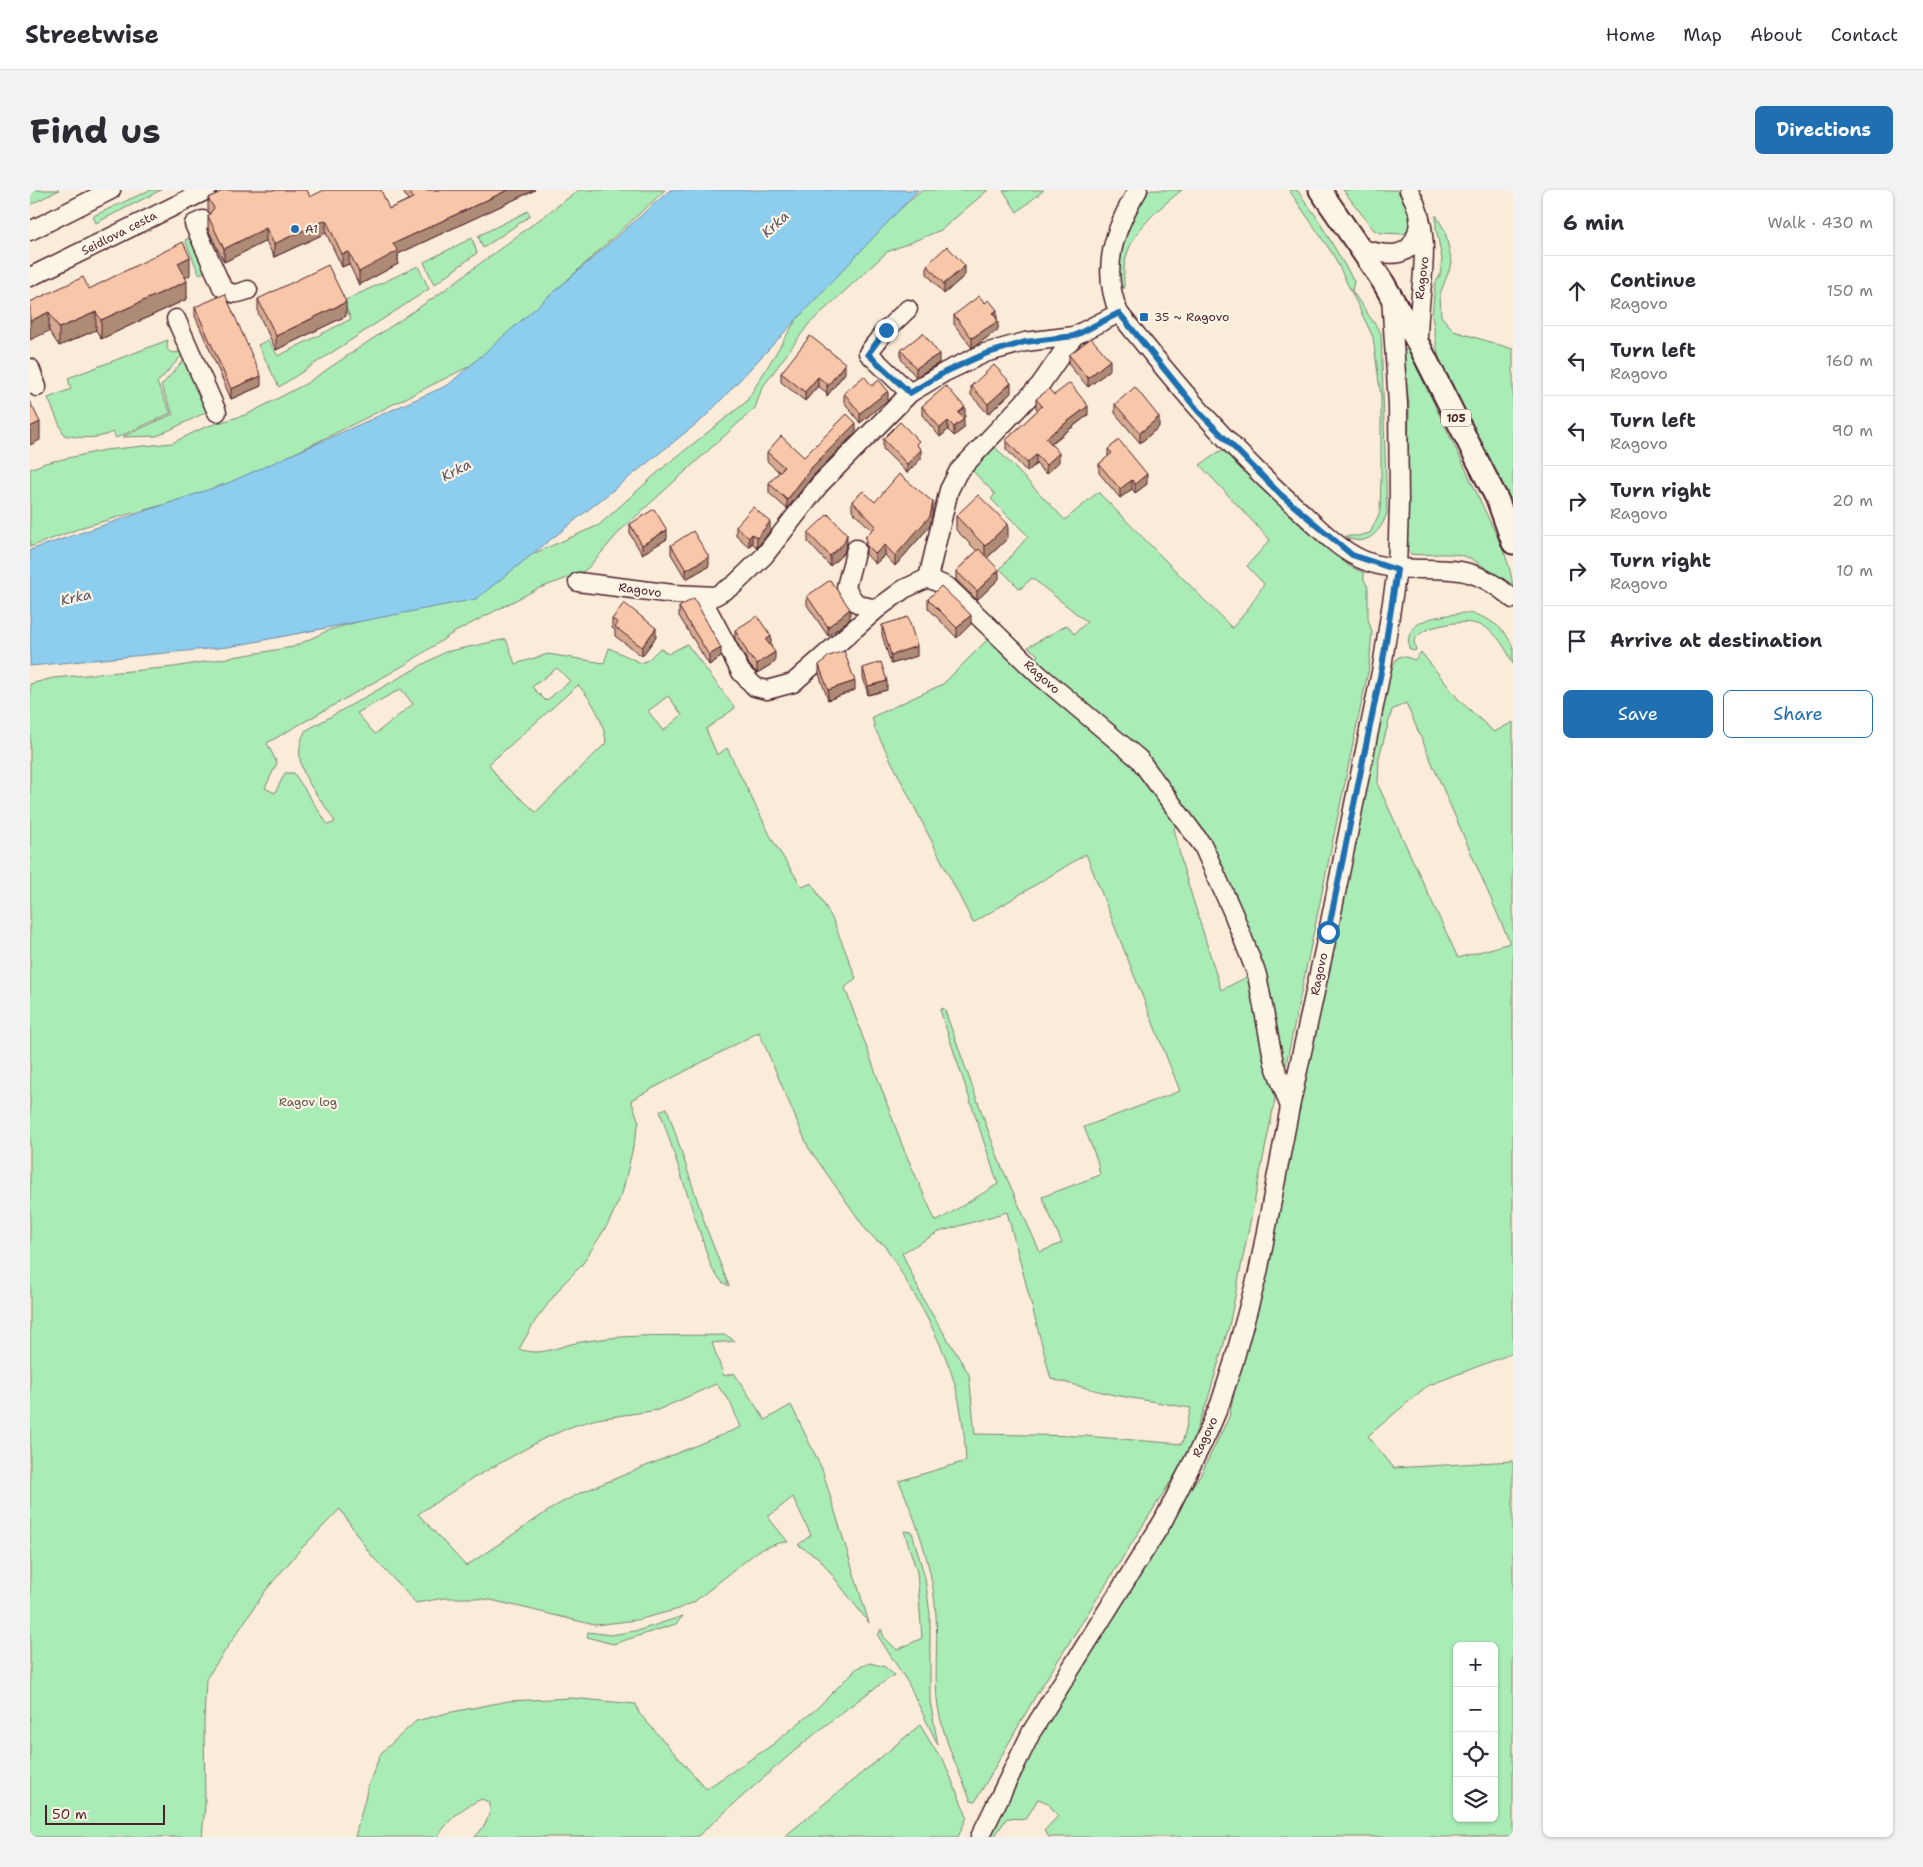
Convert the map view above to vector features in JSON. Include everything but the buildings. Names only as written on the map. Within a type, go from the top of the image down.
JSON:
[{"type":"main road","name":"105","points":[[1320,190],[1360,248],[1418,344],[1498,501],[1513,543]]},
{"type":"street","points":[[30,231],[111,190]]},
{"type":"street","name":"Seidlova cesta","points":[[30,276],[207,190]]},
{"type":"street","points":[[1138,190],[1123,214],[1113,240],[1109,268],[1113,298],[1119,313],[1199,412],[1280,494],[1352,555],[1397,570],[1436,569],[1462,572],[1500,588],[1513,599]]},
{"type":"street","name":"Ragovo","points":[[1409,190],[1420,211],[1425,239],[1417,319],[1418,344]]},
{"type":"street","name":"Ragovo","points":[[1360,248],[1381,255],[1404,252],[1413,243],[1418,232],[1420,211]]},
{"type":"street","points":[[203,220],[194,224],[222,287],[229,293],[236,294],[248,290]]},
{"type":"street","name":"Ragovo","points":[[980,1837],[1032,1731],[1163,1521],[1220,1404],[1258,1273],[1290,1107],[1371,721],[1397,570],[1399,504],[1398,412],[1390,296]]},
{"type":"street","points":[[908,309],[886,330],[868,354],[910,393]]},
{"type":"street","name":"Ragovo","points":[[578,582],[701,597],[715,596],[734,585],[758,562],[820,484],[910,393],[945,372],[985,354],[1025,342],[1074,336],[1119,313]]},
{"type":"street","points":[[176,319],[217,412]]},
{"type":"street","name":"Ragovo","points":[[1074,336],[1040,385],[958,472],[949,490],[928,578],[948,587],[1039,675],[1139,759],[1203,846],[1258,975],[1274,1063],[1290,1107]]},
{"type":"street","points":[[30,368],[38,387]]},
{"type":"street","points":[[856,549],[846,587],[853,601],[860,606],[876,609]]},
{"type":"street","points":[[701,597],[741,672],[755,687],[767,690],[793,683],[876,609],[904,589],[928,578]]},
{"type":"green space","points":[[30,190],[59,190],[30,205]]},
{"type":"green space","points":[[150,190],[161,190],[96,223],[93,216]]},
{"type":"green space","points":[[579,190],[665,190],[478,362],[239,481],[199,495],[86,526],[30,547],[30,469],[45,463],[105,450],[172,443],[205,427],[248,414],[307,383],[439,294]]},
{"type":"green space","name":"Ragov log","points":[[921,190],[988,190],[941,230],[887,252],[808,325],[762,388],[755,408],[621,530],[588,568],[579,574],[537,589],[453,633],[408,663],[267,743],[277,763],[265,788],[275,793],[285,773],[294,773],[328,825],[335,822],[313,790],[302,768],[300,744],[305,731],[445,652],[506,639],[515,664],[548,654],[604,663],[609,648],[641,663],[648,660],[660,648],[668,654],[687,644],[735,708],[706,729],[717,755],[727,748],[773,841],[802,887],[812,883],[833,920],[856,978],[845,988],[902,1145],[936,1222],[998,1184],[940,1010],[944,1008],[1000,1163],[1040,1252],[1062,1243],[1042,1197],[1100,1175],[1097,1160],[1084,1127],[1180,1091],[1086,854],[973,923],[875,729],[872,717],[943,684],[990,637],[1134,760],[1181,822],[1174,828],[1182,864],[1221,990],[1251,975],[1275,1100],[1229,1326],[1208,1399],[1188,1454],[1035,1697],[975,1802],[971,1801],[952,1755],[938,1707],[936,1627],[932,1581],[924,1547],[899,1481],[966,1461],[963,1424],[956,1388],[943,1350],[934,1332],[884,1244],[877,1241],[867,1231],[808,1147],[759,1032],[631,1100],[639,1122],[622,1194],[608,1224],[581,1266],[563,1284],[535,1321],[519,1349],[539,1352],[590,1340],[648,1336],[726,1335],[735,1341],[712,1343],[724,1376],[734,1373],[765,1420],[791,1405],[822,1469],[869,1623],[819,1558],[798,1545],[811,1535],[793,1497],[768,1517],[788,1542],[778,1543],[758,1551],[694,1602],[679,1609],[637,1620],[595,1625],[491,1600],[475,1598],[444,1598],[416,1603],[370,1554],[340,1509],[300,1550],[266,1590],[206,1679],[204,1722],[205,1806],[202,1837],[30,1837],[30,684],[53,678],[174,667],[293,647],[329,630],[416,605],[599,525],[665,466],[746,402],[804,307],[850,255]],"holes":[[[557,668],[570,681],[546,701],[532,687]],[[578,685],[593,705],[603,727],[606,743],[536,812],[499,779],[489,764]],[[401,689],[413,704],[375,734],[357,713]],[[668,696],[682,715],[663,731],[648,711]],[[1007,1212],[1051,1379],[1114,1395],[1191,1408],[1182,1444],[1085,1436],[975,1434],[969,1374],[924,1301],[902,1253],[939,1232]],[[716,1384],[729,1400],[741,1427],[580,1493],[557,1505],[466,1566],[418,1514],[470,1480],[543,1439],[573,1426],[597,1419],[658,1410]]]},
{"type":"green space","points":[[1003,190],[1044,190],[1017,212]]},
{"type":"green space","points":[[1146,190],[1182,190],[1147,221],[1133,240],[1124,265],[1124,289],[1118,280],[1118,254],[1128,225]]},
{"type":"green space","points":[[1289,190],[1297,190],[1316,216],[1354,281],[1352,291],[1381,333],[1387,513],[1376,532],[1359,541],[1345,536],[1358,536],[1370,533],[1380,512],[1381,397],[1373,337],[1334,256]]},
{"type":"green space","points":[[1343,190],[1397,190],[1408,209],[1409,229],[1404,234],[1381,233],[1374,230]]},
{"type":"green space","points":[[528,211],[530,216],[483,248],[478,236]]},
{"type":"green space","points":[[1436,215],[1445,231],[1452,263],[1440,294],[1441,316],[1454,331],[1513,349],[1513,516],[1439,362],[1432,316],[1435,284],[1440,275],[1442,259],[1436,228]]},
{"type":"green space","points":[[195,236],[210,270],[199,274],[185,240]]},
{"type":"green space","points":[[472,238],[477,253],[434,285],[424,262]]},
{"type":"green space","points":[[418,266],[429,289],[279,387],[258,345],[268,340],[278,356],[351,319],[343,301]]},
{"type":"green space","points":[[168,340],[169,351],[175,353],[187,350],[157,383],[171,413],[116,438],[113,432],[95,437],[64,435],[48,398],[71,389],[68,378]]},
{"type":"green space","points":[[1403,349],[1409,351],[1499,541],[1510,572],[1513,593],[1486,569],[1470,559],[1452,554],[1410,554],[1407,549],[1409,406]]},
{"type":"green space","points":[[188,355],[213,409],[157,436],[122,437],[173,414],[161,386]]},
{"type":"green space","points":[[992,444],[1065,520],[1098,492],[1232,628],[1248,609],[1264,584],[1247,566],[1270,540],[1200,465],[1220,451],[1226,452],[1248,476],[1349,566],[1364,573],[1364,580],[1368,587],[1368,619],[1372,632],[1369,667],[1286,1065],[1280,1063],[1264,983],[1180,805],[1032,662],[1038,655],[1028,647],[1067,625],[1074,634],[1087,622],[1032,578],[1020,589],[1000,569],[1028,536],[991,499],[995,494],[969,467]]},
{"type":"green space","points":[[1463,613],[1486,618],[1500,628],[1513,648],[1513,664],[1501,642],[1494,634],[1478,624],[1456,623],[1434,627],[1420,634],[1414,641],[1416,650],[1413,651],[1409,648],[1409,638],[1412,630],[1418,624],[1436,617]]},
{"type":"green space","points":[[1421,652],[1459,700],[1494,732],[1513,722],[1513,1353],[1427,1386],[1368,1436],[1394,1468],[1513,1461],[1513,1837],[1049,1837],[1044,1831],[1058,1816],[1048,1803],[1038,1799],[1026,1819],[1007,1818],[994,1837],[979,1837],[998,1796],[1181,1502],[1201,1474],[1229,1417],[1390,672],[1397,658],[1402,656],[1415,660]],"holes":[[[1406,703],[1510,943],[1458,958],[1378,785],[1379,757],[1392,710]]]},
{"type":"green space","points":[[667,1108],[707,1230],[729,1286],[722,1282],[712,1269],[660,1111]]},
{"type":"green space","points":[[904,1531],[912,1532],[925,1578],[930,1614],[930,1701],[938,1745],[908,1683],[878,1636],[881,1629],[884,1637],[897,1650],[922,1638],[917,1572]]},
{"type":"green space","points":[[683,1616],[676,1624],[613,1644],[587,1637],[588,1632],[611,1635],[640,1630]]},
{"type":"green space","points":[[870,1663],[885,1667],[894,1675],[817,1732],[697,1837],[475,1837],[484,1826],[489,1813],[490,1803],[482,1799],[469,1805],[457,1814],[438,1837],[355,1837],[369,1783],[381,1753],[416,1721],[508,1701],[571,1698],[636,1704],[639,1713],[706,1789],[772,1745],[816,1709],[857,1668]]},
{"type":"green space","points":[[920,1725],[944,1761],[967,1817],[958,1837],[784,1837]]},
{"type":"water","name":"Krka","points":[[670,190],[918,190],[705,417],[476,599],[228,647],[30,666],[30,550],[228,483],[448,385]]},
{"type":"place","name":"A1","points":[[295,229]]},
{"type":"place","name":"35 ~ Ragovo","points":[[1144,317]]},
{"type":"route","points":[[886,330],[868,354],[910,393],[945,372],[985,354],[1025,342],[1074,336],[1119,313],[1199,412],[1280,494],[1352,555],[1397,570],[1382,667],[1328,932]]}]
